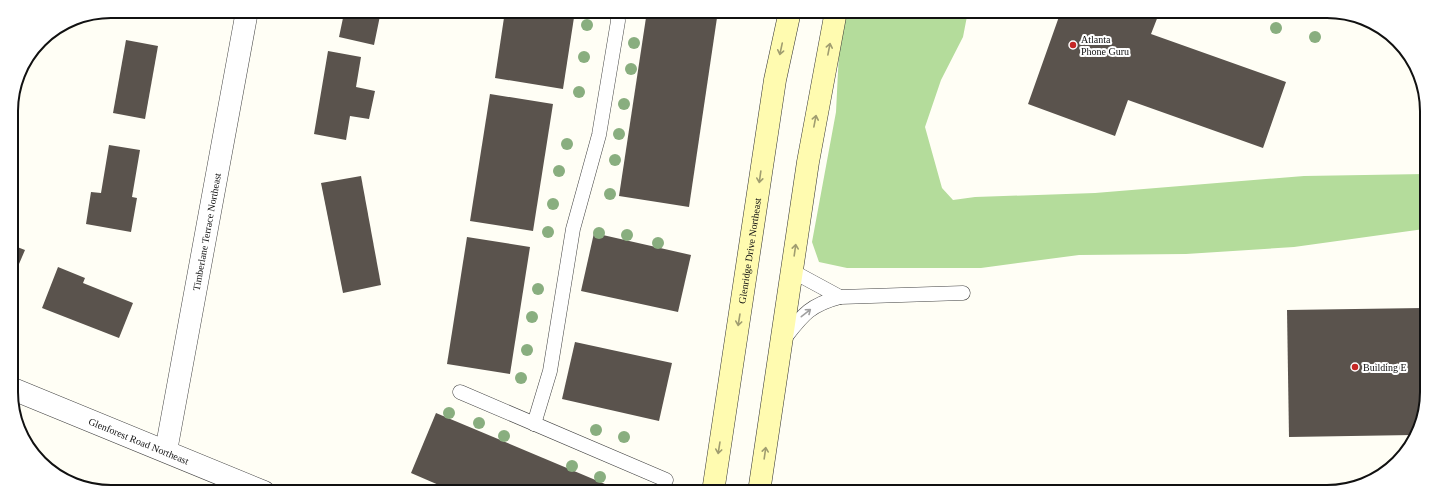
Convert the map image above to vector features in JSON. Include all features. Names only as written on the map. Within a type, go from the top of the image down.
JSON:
[{"type":"main road","name":"Glenridge Drive Northeast","points":[[713,485],[775,80],[788,18]]},
{"type":"main road","points":[[760,485],[808,162],[835,18]]},
{"type":"street","name":"Timberlane Terrace Northeast","points":[[166,451],[246,18]]},
{"type":"street","name":"Glenforest Road Northeast","points":[[18,391],[247,485]]},
{"type":"lane","points":[[534,424],[550,371],[573,229],[599,135],[618,18]]},
{"type":"lane","points":[[792,271],[840,297]]},
{"type":"lane","points":[[781,343],[803,315],[823,301],[840,297],[963,293]]},
{"type":"lane","points":[[460,392],[666,480]]},
{"type":"green space","points":[[845,18],[967,18],[963,37],[941,80],[925,127],[942,188],[953,200],[975,197],[1095,193],[1304,176],[1420,174],[1420,230],[1294,247],[1186,254],[1079,255],[981,268],[847,268],[819,262],[812,242],[836,112],[840,32]]},
{"type":"building","points":[[343,18],[380,18],[374,45],[339,37]]},
{"type":"building","points":[[504,18],[574,18],[563,89],[495,78]]},
{"type":"building","points":[[646,18],[717,18],[689,207],[619,196]]},
{"type":"building","points":[[1059,18],[1157,18],[1151,34],[1286,82],[1263,148],[1128,100],[1115,136],[1028,104]]},
{"type":"building","points":[[126,40],[158,46],[145,119],[113,113]]},
{"type":"building","points":[[328,51],[361,57],[356,87],[375,91],[369,119],[350,116],[346,140],[314,134]]},
{"type":"building","points":[[490,94],[553,104],[533,231],[470,221]]},
{"type":"building","points":[[109,145],[140,150],[132,197],[137,198],[131,232],[86,224],[91,192],[101,193]]},
{"type":"building","points":[[361,176],[381,285],[343,293],[321,183]]},
{"type":"building","points":[[594,233],[691,255],[678,312],[581,291]]},
{"type":"building","points":[[467,237],[530,247],[510,374],[447,364]]},
{"type":"building","points":[[18,247],[25,250],[18,264]]},
{"type":"building","points":[[58,267],[85,278],[83,283],[133,303],[119,338],[42,308]]},
{"type":"building","name":"Building E","points":[[1420,308],[1419,404],[1417,416],[1409,435],[1289,437],[1287,310]]},
{"type":"building","points":[[575,342],[672,363],[659,421],[562,399]]},
{"type":"building","points":[[436,413],[607,485],[439,485],[411,473]]},
{"type":"place","name":"Atlanta Phone Guru","points":[[1073,45]]},
{"type":"place","name":"Building E","points":[[1355,367]]}]
